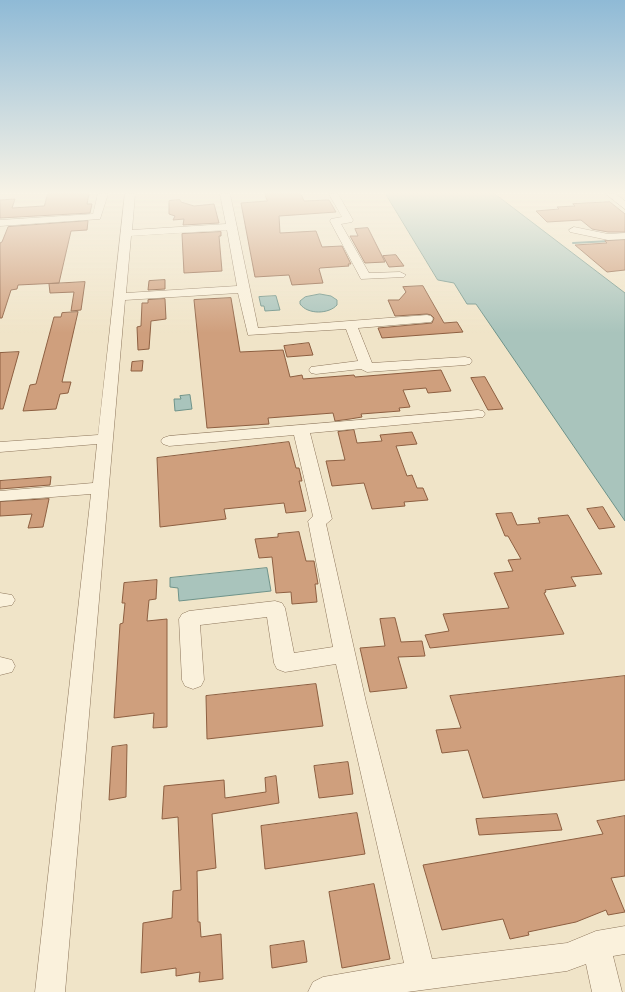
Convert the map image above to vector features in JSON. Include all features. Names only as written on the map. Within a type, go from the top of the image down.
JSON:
[{"type":"lane","points":[[50,992],[125,240]]},
{"type":"lane","points":[[234,240],[243,289],[253,332],[427,319]]},
{"type":"lane","points":[[345,240],[365,277],[400,275]]},
{"type":"lane","points":[[120,297],[243,289]]},
{"type":"lane","points":[[351,325],[367,368],[465,362]]},
{"type":"lane","points":[[316,370],[366,364]]},
{"type":"lane","points":[[169,441],[478,414]]},
{"type":"lane","points":[[301,430],[323,519],[317,521],[345,654],[421,975]]},
{"type":"lane","points":[[0,447],[106,439]]},
{"type":"lane","points":[[0,496],[101,488]]},
{"type":"lane","points":[[193,680],[189,619],[275,608],[285,663],[345,654]]},
{"type":"lane","points":[[323,992],[421,975],[567,957],[596,945],[625,940]]},
{"type":"lane","points":[[596,945],[607,992]]},
{"type":"water","points":[[414,240],[556,240],[625,293],[625,521],[476,304],[467,304],[454,283],[438,280]]},
{"type":"water","points":[[320,294],[331,296],[337,300],[337,305],[324,312],[313,312],[304,308],[300,304],[300,301],[305,297]]},
{"type":"water","points":[[276,296],[280,310],[265,311],[264,306],[261,306],[259,297]]},
{"type":"water","points":[[190,395],[192,409],[175,411],[174,399],[181,399],[180,396]]},
{"type":"water","points":[[267,568],[271,591],[179,601],[178,588],[170,587],[170,578]]},
{"type":"building","points":[[3,240],[69,240],[59,283],[18,285],[17,289],[11,290],[2,318],[0,318],[0,243]]},
{"type":"building","points":[[182,240],[219,240],[222,271],[184,273]]},
{"type":"building","points":[[248,240],[319,240],[322,247],[342,246],[351,264],[348,264],[349,266],[320,268],[323,283],[292,285],[289,275],[255,277]]},
{"type":"building","points":[[352,240],[374,240],[385,262],[365,263]]},
{"type":"building","points":[[625,240],[625,270],[607,272],[575,245],[607,243],[605,241]]},
{"type":"building","points":[[396,255],[404,266],[389,267],[383,256]]},
{"type":"building","points":[[165,280],[165,289],[148,290],[149,281]]},
{"type":"building","points":[[85,282],[81,310],[71,311],[74,292],[50,293],[49,284]]},
{"type":"building","points":[[423,286],[444,323],[457,322],[463,332],[382,338],[378,328],[432,323],[434,318],[427,314],[395,316],[388,300],[399,300],[406,292],[403,287]]},
{"type":"building","points":[[231,298],[240,352],[283,350],[290,377],[302,375],[303,379],[354,375],[355,377],[441,370],[451,391],[428,393],[426,388],[403,390],[410,407],[399,408],[400,411],[361,414],[362,417],[350,419],[335,421],[333,413],[268,418],[269,424],[207,428],[194,300]]},
{"type":"building","points":[[165,299],[166,319],[151,321],[149,349],[138,350],[137,327],[141,326],[142,303],[148,303],[148,300]]},
{"type":"building","points":[[78,312],[62,382],[71,382],[68,393],[60,394],[56,409],[23,411],[30,385],[36,384],[54,317],[61,317],[62,313]]},
{"type":"building","points":[[309,343],[313,355],[287,357],[284,346]]},
{"type":"building","points":[[19,352],[3,409],[0,409],[0,353]]},
{"type":"building","points":[[143,361],[142,371],[131,371],[132,362]]},
{"type":"building","points":[[485,377],[503,409],[488,410],[471,378]]},
{"type":"building","points":[[354,430],[357,443],[382,441],[380,435],[412,432],[417,444],[396,446],[407,476],[412,475],[417,488],[423,488],[428,500],[404,502],[405,506],[372,509],[364,483],[332,486],[326,461],[345,460],[338,432]]},
{"type":"building","points":[[289,442],[296,468],[299,468],[302,481],[299,481],[306,511],[286,513],[284,503],[224,509],[226,519],[160,527],[157,458]]},
{"type":"building","points":[[51,477],[50,485],[0,489],[0,481]]},
{"type":"building","points":[[49,499],[43,527],[28,528],[32,514],[0,516],[0,502]]},
{"type":"building","points":[[603,507],[615,527],[599,529],[587,509]]},
{"type":"building","points":[[512,513],[517,525],[540,523],[538,518],[568,515],[602,574],[571,577],[576,586],[545,590],[546,592],[544,593],[564,634],[430,648],[425,635],[449,631],[443,614],[509,608],[494,573],[513,571],[508,560],[521,559],[508,536],[505,536],[496,514]]},
{"type":"building","points":[[299,532],[306,561],[314,561],[318,584],[315,584],[317,602],[292,604],[291,592],[276,593],[272,557],[259,558],[255,539],[278,537],[278,534]]},
{"type":"building","points":[[157,580],[156,599],[149,600],[147,621],[167,619],[167,727],[153,728],[154,713],[114,718],[120,624],[123,623],[125,603],[122,603],[124,583]]},
{"type":"building","points":[[395,618],[401,642],[422,641],[425,656],[398,657],[407,688],[370,692],[360,648],[385,646],[380,619]]},
{"type":"building","points":[[625,676],[625,780],[483,798],[468,750],[442,753],[436,730],[461,728],[450,696]]},
{"type":"building","points":[[316,684],[323,726],[207,739],[206,696]]},
{"type":"building","points":[[127,745],[126,797],[109,800],[112,747]]},
{"type":"building","points":[[348,762],[353,794],[319,798],[314,766]]},
{"type":"building","points":[[276,776],[279,803],[212,814],[216,868],[197,871],[198,922],[200,922],[201,937],[221,934],[223,979],[199,982],[200,972],[176,976],[176,968],[141,973],[143,923],[172,918],[173,891],[181,890],[178,817],[162,819],[164,786],[224,780],[225,798],[266,792],[265,778]]},
{"type":"building","points":[[357,813],[365,854],[265,869],[261,826]]},
{"type":"building","points":[[557,814],[562,830],[479,835],[476,819]]},
{"type":"building","points":[[625,816],[625,876],[611,878],[625,912],[608,915],[606,910],[576,922],[528,932],[529,935],[510,939],[503,919],[442,930],[423,865],[603,834],[597,821]]},
{"type":"building","points":[[374,884],[390,959],[342,968],[329,892]]},
{"type":"building","points":[[304,941],[307,962],[272,968],[270,946]]},
{"type":"waterway","points":[[573,243],[610,241]]}]
